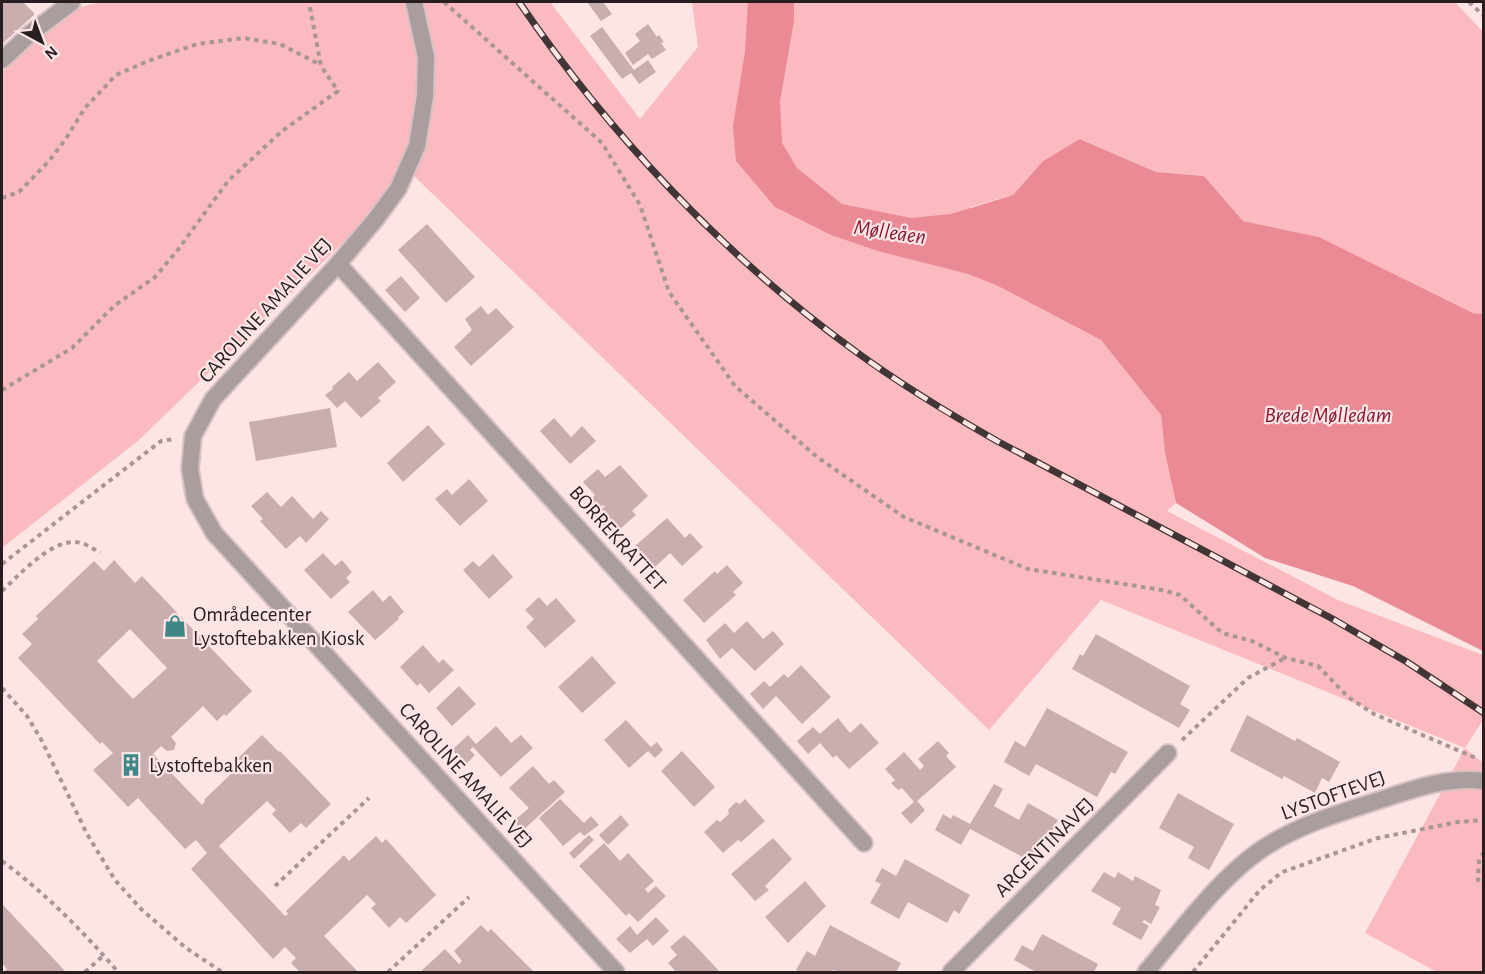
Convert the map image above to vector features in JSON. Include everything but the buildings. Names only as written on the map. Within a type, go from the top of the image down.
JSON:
[{"type":"street","points":[[2,60],[31,33],[72,2]]},
{"type":"street","name":"CAROLINE AMALIE VEJ","points":[[414,2],[426,57],[426,96],[417,146],[398,189],[375,220],[338,264],[213,399],[193,436],[190,469],[195,499],[214,533],[616,972]]},
{"type":"street","name":"BORREKRATTET","points":[[338,264],[864,843]]},
{"type":"street","name":"ARGENTINAVEJ","points":[[951,972],[1168,753]]},
{"type":"street","name":"LYSTOFTEVEJ","points":[[1146,972],[1231,873],[1269,844],[1314,822],[1394,796],[1443,782],[1484,781]]},
{"type":"path","points":[[2,390],[72,348],[114,306],[155,277],[228,181],[282,131],[338,91],[321,66],[309,2]]},
{"type":"path","points":[[444,2],[602,143],[640,205],[669,292],[735,386],[817,457],[904,517],[1028,569],[1162,590],[1180,595],[1222,633],[1252,641],[1286,658],[1318,666],[1348,698],[1374,714],[1484,762]]},
{"type":"path","points":[[1469,2],[1484,16]]},
{"type":"path","points":[[2,198],[20,192],[49,161],[85,108],[116,75],[148,61],[197,44],[244,38],[280,44],[321,66]]},
{"type":"path","points":[[2,564],[161,441],[193,436]]},
{"type":"path","points":[[2,591],[30,565],[55,547],[73,542],[86,544],[100,553]]},
{"type":"path","points":[[1168,753],[1248,678],[1286,658]]},
{"type":"path","points":[[2,688],[27,716],[42,741],[87,834],[115,880],[141,909],[186,948],[222,972]]},
{"type":"path","points":[[275,886],[369,798]]},
{"type":"path","points":[[1194,972],[1260,891],[1282,872],[1378,838],[1458,822],[1484,820]]},
{"type":"path","points":[[1484,852],[1479,860],[1478,880],[1484,886]]},
{"type":"path","points":[[2,861],[23,876],[85,934],[118,972]]},
{"type":"path","points":[[388,972],[470,897]]},
{"type":"path","points":[[86,972],[104,955]]},
{"type":"shaded area","points":[[102,2],[550,2],[640,119],[698,47],[692,2],[1455,2],[1483,32],[1483,314],[1473,313],[1319,237],[1243,221],[1204,176],[1156,172],[1081,139],[1043,161],[1013,195],[970,207],[996,285],[1101,340],[1161,415],[1165,453],[1176,503],[1167,511],[1338,600],[1483,655],[1483,720],[1465,748],[1101,600],[989,730],[413,175],[139,440],[2,548],[2,72],[68,10]]},
{"type":"shaded area","points":[[1465,748],[1483,763],[1483,972],[1437,972],[1365,933]]},
{"type":"water","name":"Brede Mølledam","points":[[748,2],[794,2],[794,21],[780,101],[782,143],[797,168],[842,204],[911,218],[951,214],[1013,195],[1043,161],[1080,139],[1156,172],[1204,176],[1243,221],[1319,237],[1473,313],[1483,314],[1483,651],[1353,586],[1265,558],[1176,503],[1165,453],[1161,415],[1101,340],[996,285],[968,274],[878,251],[831,235],[775,207],[736,161],[733,126],[745,52]]},
{"type":"railway","points":[[519,2],[591,99],[672,191],[760,275],[855,351],[924,398],[997,441],[1331,618],[1407,662],[1484,713]]},
{"type":"place","name":"Områdecenter Lystoftebakken Kiosk","points":[[175,626]]},
{"type":"place","name":"Lystoftebakken","points":[[131,765]]},
{"type":"water label","name":"Mølleåen","points":[[890,231]]}]
